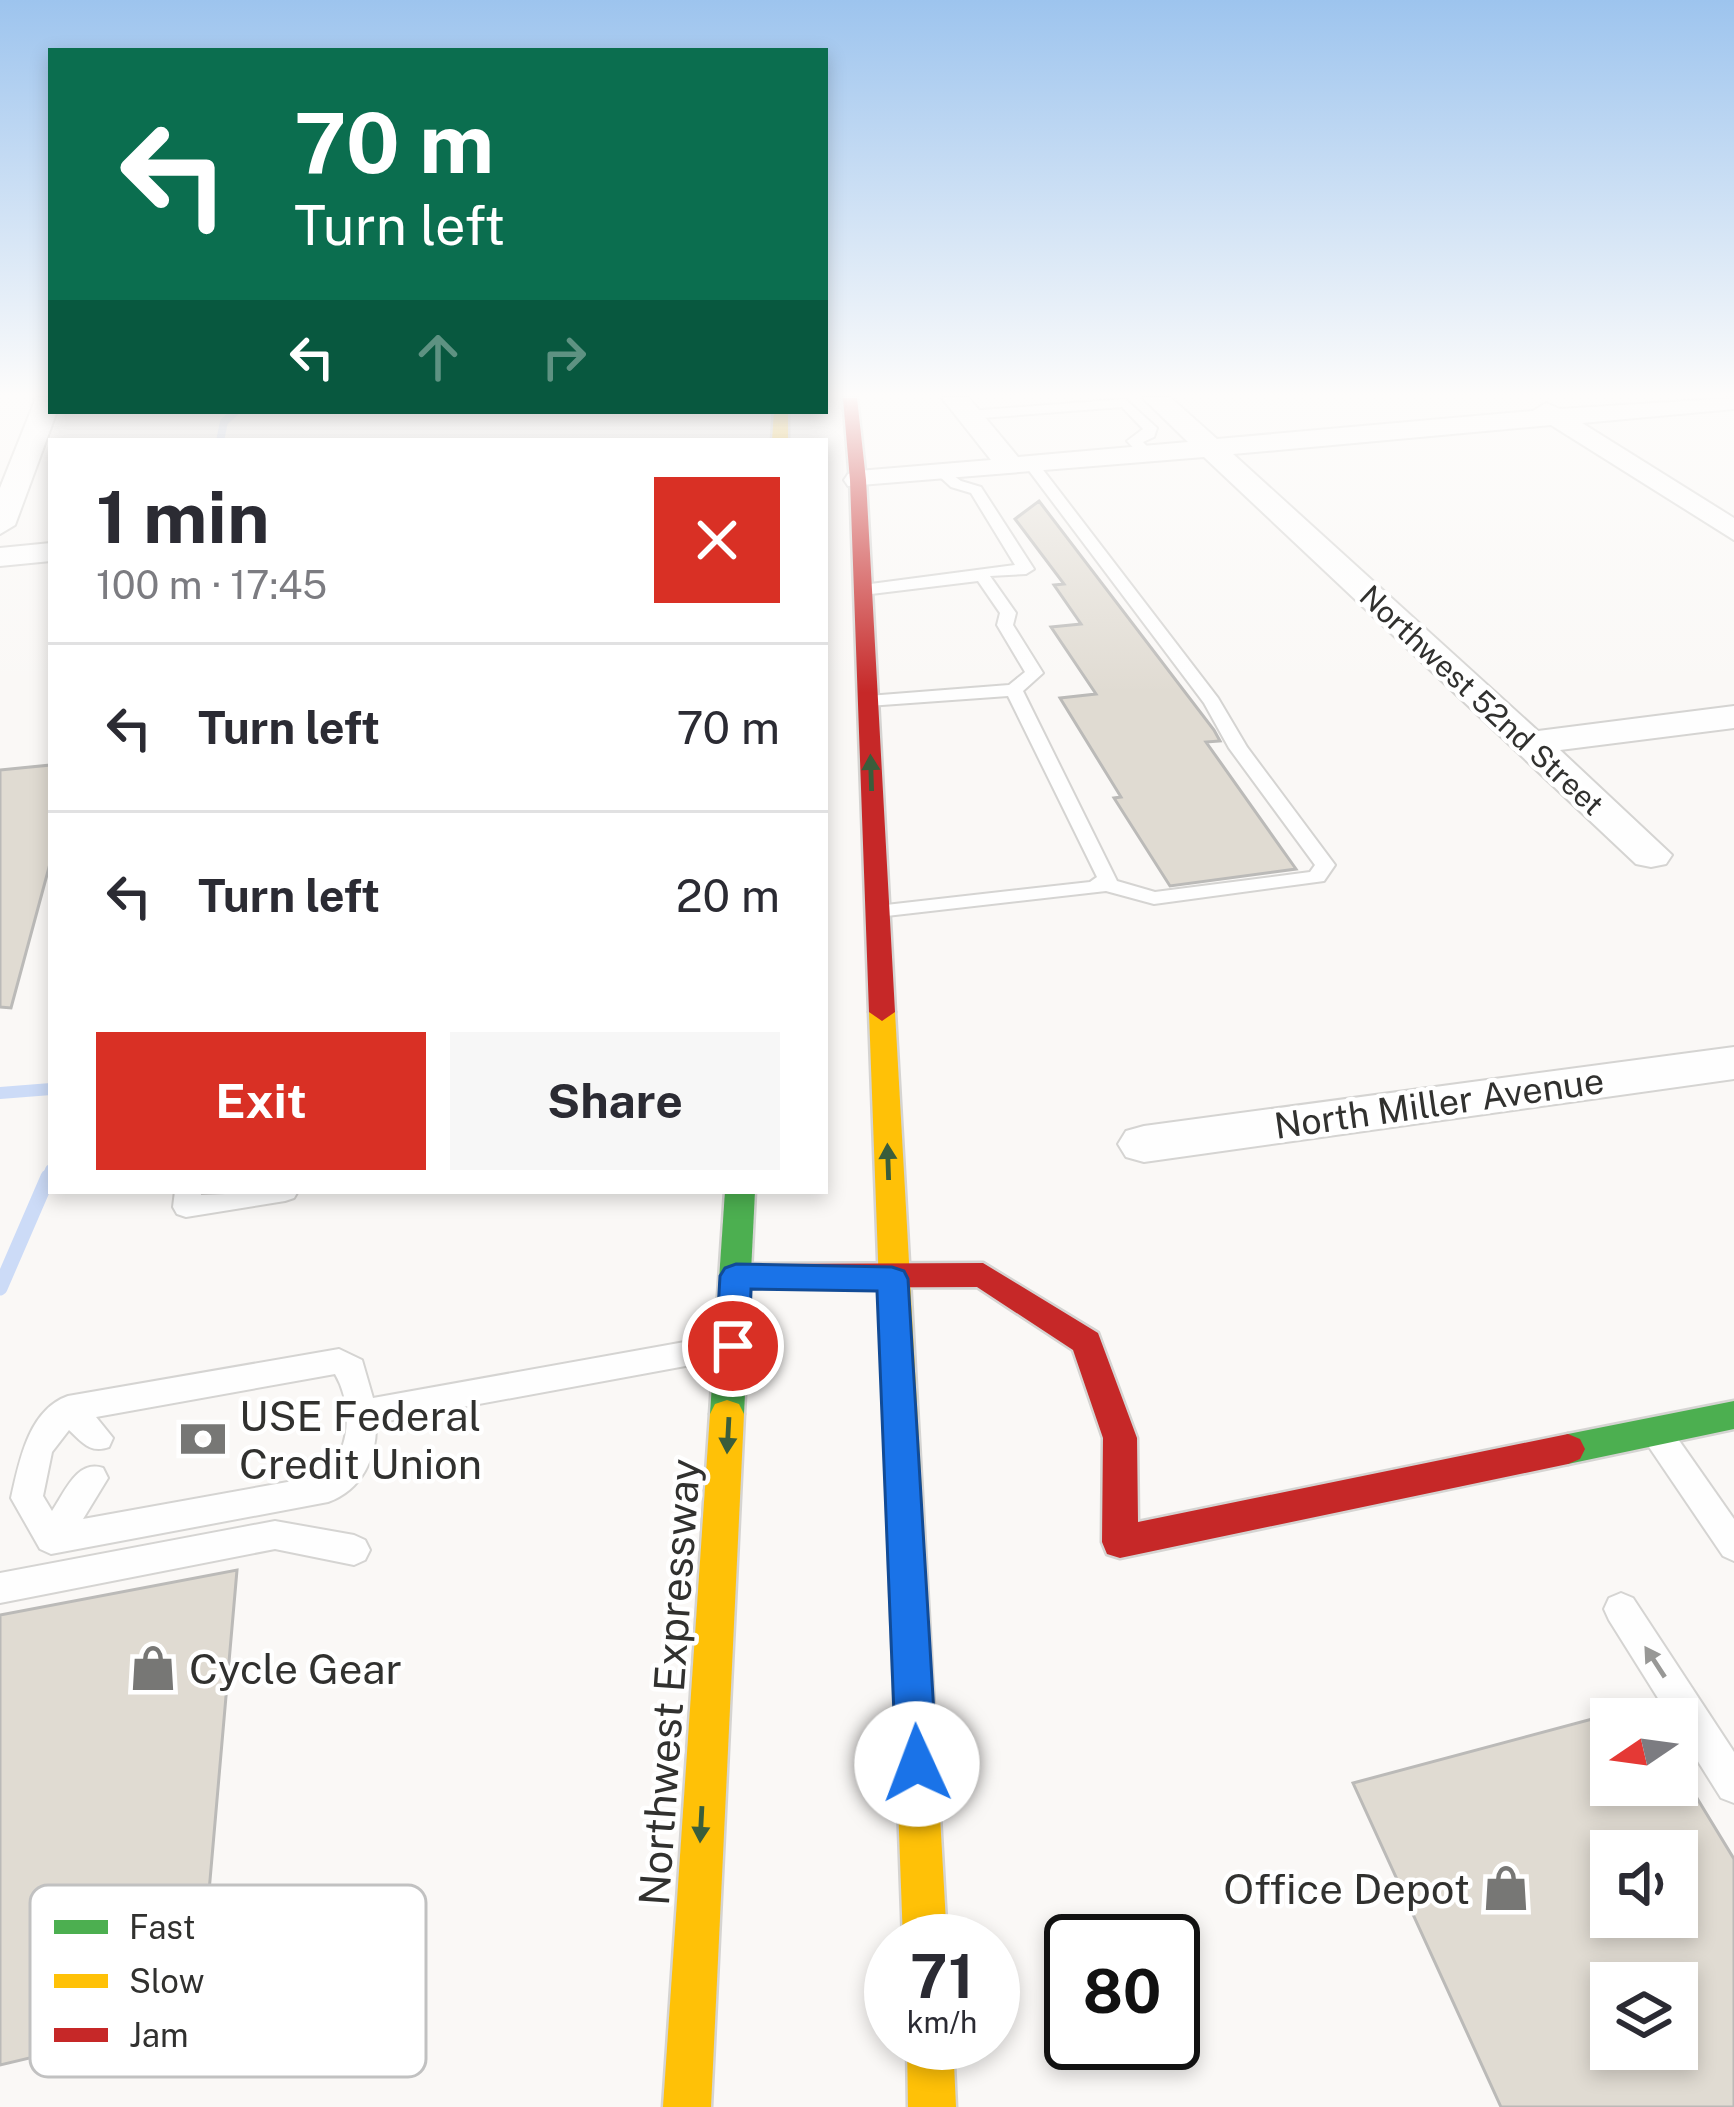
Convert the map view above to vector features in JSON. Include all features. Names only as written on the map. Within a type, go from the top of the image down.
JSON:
[{"type":"main road","points":[[859,496],[924,1914]]},
{"type":"main road","points":[[829,504],[860,526]]},
{"type":"main road","name":"Northwest Expressway","points":[[687,2107],[740,1194]]},
{"type":"main road","points":[[736,1276],[892,1279],[983,1275],[1087,1342],[1120,1438],[1120,1542],[1734,1415]]},
{"type":"main road","points":[[930,2070],[932,2107]]},
{"type":"street","name":"Northwest 52nd Street","points":[[1261,496],[1651,854]]},
{"type":"street","points":[[1680,496],[1734,531]]},
{"type":"street","points":[[0,557],[48,552]]},
{"type":"street","points":[[1528,743],[1734,717]]},
{"type":"street","name":"North Miller Avenue","points":[[1144,1144],[1734,1063]]},
{"type":"lane","points":[[863,590],[1026,569],[980,496]]},
{"type":"lane","points":[[877,913],[1105,884],[1154,898],[1317,877],[1325,865],[1238,748],[1212,702],[1046,496]]},
{"type":"lane","points":[[868,701],[1014,690],[1034,673],[1005,626],[1008,614],[982,576]]},
{"type":"lane","points":[[1014,690],[1108,878],[1105,884]]},
{"type":"lane","points":[[188,1194],[186,1207],[266,1194]]},
{"type":"lane","points":[[362,1413],[733,1346]]},
{"type":"lane","points":[[339,1360],[352,1370],[362,1413],[359,1456],[344,1479],[328,1488],[51,1539],[27,1498],[38,1448],[68,1409],[339,1360]]},
{"type":"lane","points":[[68,1409],[98,1438]]},
{"type":"lane","points":[[1655,1431],[1734,1546]]},
{"type":"lane","points":[[51,1539],[92,1478]]},
{"type":"lane","points":[[0,1588],[275,1535],[354,1550]]},
{"type":"lane","points":[[1621,1609],[1734,1785]]},
{"type":"building","points":[[1039,501],[1214,730],[1220,741],[1206,742],[1296,869],[1170,886],[1114,798],[1121,797],[1060,698],[1096,694],[1051,627],[1081,624],[1054,585],[1064,584],[1015,519]]},
{"type":"building","points":[[48,765],[48,871],[11,1008],[0,1007],[0,770]]},
{"type":"building","points":[[237,1570],[210,1885],[30,1885],[30,2058],[0,2065],[0,1615]]},
{"type":"building","name":"Office Depot","points":[[1590,1720],[1590,1806],[1698,1806],[1698,1800],[1734,1859],[1734,2107],[1501,2107],[1353,1783]]},
{"type":"waterway","points":[[0,1093],[48,1089]]},
{"type":"waterway","points":[[0,1288],[48,1177]]},
{"type":"traffic: fast","points":[[727,1414],[740,1194]]},
{"type":"traffic: fast","points":[[1568,1449],[1734,1415]]},
{"type":"traffic: slow","points":[[882,1012],[924,1914]]},
{"type":"traffic: slow","points":[[687,2107],[727,1414]]},
{"type":"traffic: slow","points":[[931,2070],[932,2107]]},
{"type":"traffic: jam","points":[[859,496],[882,1012]]},
{"type":"traffic: jam","points":[[736,1276],[983,1275],[1087,1342],[1120,1438],[1120,1542],[1568,1449]]},
{"type":"place","name":"USE Federal Credit Union","points":[[203,1439]]},
{"type":"place","name":"Cycle Gear","points":[[153,1668]]},
{"type":"place","name":"Office Depot","points":[[1506,1888]]},
{"type":"route","points":[[733,1346],[736,1276],[892,1279],[917,1764]]}]
